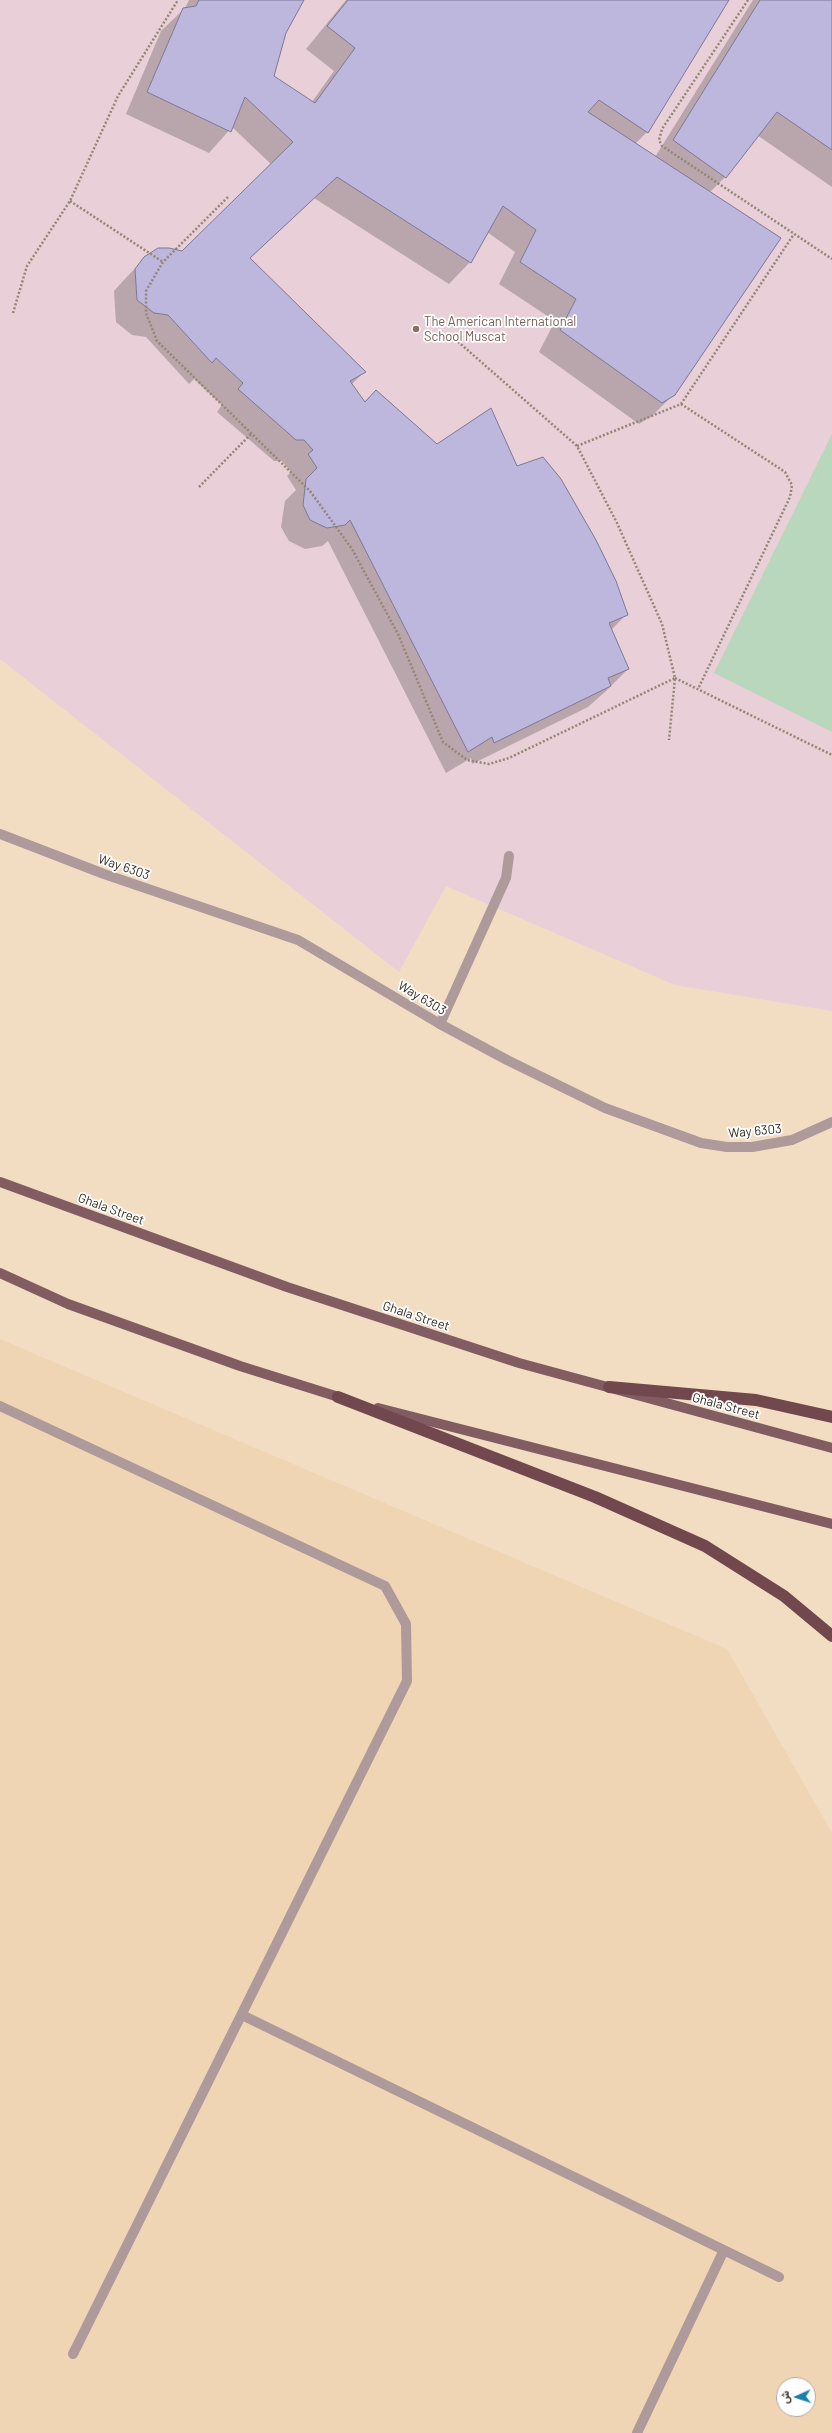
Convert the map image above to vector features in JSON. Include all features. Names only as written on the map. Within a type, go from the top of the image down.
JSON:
[{"type":"highway","points":[[608,1387],[756,1400],[832,1418]]},
{"type":"highway","points":[[338,1398],[594,1497],[705,1546],[784,1596],[832,1636]]},
{"type":"main road","name":"Ghala Street","points":[[0,1182],[287,1288],[519,1363],[832,1448]]},
{"type":"main road","points":[[0,1273],[68,1304],[233,1364],[338,1398],[832,1524]]},
{"type":"street","name":"Way 6303","points":[[0,834],[104,874],[298,940],[440,1024],[507,1060],[605,1108],[701,1143],[727,1147],[752,1147],[792,1140],[832,1122]]},
{"type":"street","points":[[440,1024],[506,878],[509,856]]},
{"type":"street","points":[[0,1406],[385,1586],[406,1624],[407,1681],[73,2354]]},
{"type":"street","points":[[242,2015],[778,2277]]},
{"type":"street","points":[[637,2433],[724,2250]]},
{"type":"path","points":[[13,313],[27,266],[70,201],[118,96],[178,0]]},
{"type":"path","points":[[748,0],[662,129],[659,140],[662,146],[832,259]]},
{"type":"path","points":[[228,197],[163,262],[146,291],[146,313],[157,341],[310,491],[352,549],[398,634],[443,742],[467,760],[489,764],[509,758],[675,678]]},
{"type":"path","points":[[70,201],[163,262]]},
{"type":"path","points":[[577,446],[681,404],[794,234]]},
{"type":"path","points":[[455,339],[577,446],[617,524],[662,624],[675,678],[670,740]]},
{"type":"path","points":[[681,404],[785,472],[792,485],[790,497],[698,689]]},
{"type":"path","points":[[199,487],[251,434]]},
{"type":"path","points":[[675,678],[832,755]]},
{"type":"shaded area","name":"The American International School Muscat","points":[[0,0],[832,0],[832,1011],[675,985],[446,886],[399,972],[0,659]]},
{"type":"shaded area","points":[[0,1339],[727,1649],[832,1833],[832,2433],[0,2433]]},
{"type":"green space","points":[[832,434],[832,732],[714,673]]},
{"type":"building","points":[[199,0],[304,0],[286,33],[274,76],[315,103],[355,48],[327,26],[348,0],[729,0],[648,133],[599,100],[588,112],[781,238],[675,395],[662,403],[560,330],[576,299],[520,262],[536,230],[503,206],[471,263],[337,177],[250,258],[366,372],[350,381],[365,402],[376,390],[437,444],[491,408],[517,466],[543,457],[561,479],[596,540],[616,581],[628,615],[609,623],[629,669],[608,678],[611,686],[494,743],[492,737],[468,752],[350,520],[345,525],[327,528],[310,520],[303,505],[306,479],[317,468],[308,454],[313,450],[304,440],[296,440],[238,389],[243,383],[216,358],[212,363],[168,315],[154,313],[137,300],[135,269],[144,257],[158,248],[169,248],[182,251],[293,142],[245,97],[231,132],[147,92],[183,8],[196,6]]},
{"type":"building","points":[[760,0],[832,0],[832,150],[777,112],[726,178],[673,140]]},
{"type":"place","name":"The American International School Muscat","points":[[416,329]]}]
